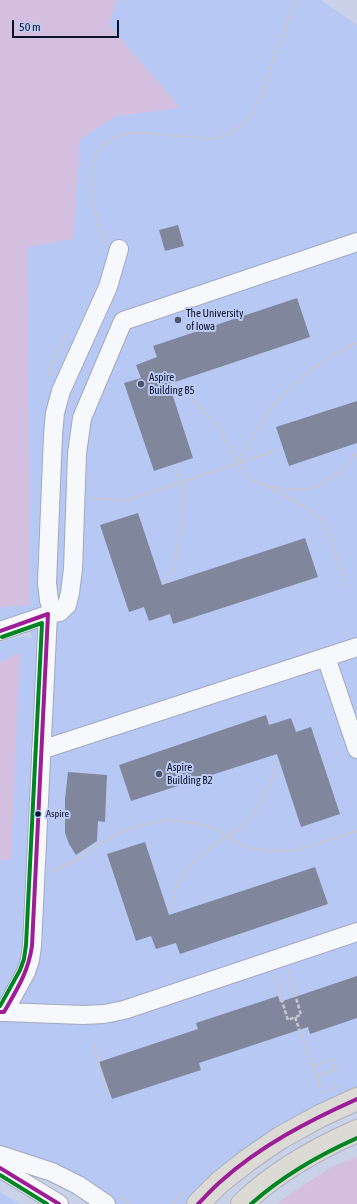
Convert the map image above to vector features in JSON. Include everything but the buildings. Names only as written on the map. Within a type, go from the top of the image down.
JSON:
[{"type":"main road","points":[[198,1204],[220,1182],[280,1138],[320,1116],[357,1099]]},
{"type":"main road","points":[[242,1204],[254,1192],[296,1162],[357,1131]]},
{"type":"street","points":[[0,631],[60,612],[67,605],[73,569],[77,454],[82,418],[123,321],[357,242]]},
{"type":"street","points":[[119,249],[108,286],[61,391],[55,413],[47,583],[50,614],[41,750],[32,946],[26,972],[2,1012],[83,1015],[104,1014],[124,1010],[357,932]]},
{"type":"street","points":[[41,750],[357,647]]},
{"type":"street","points":[[326,657],[357,749]]},
{"type":"street","points":[[0,1155],[52,1172],[78,1185],[106,1204]]},
{"type":"street","points":[[0,1168],[59,1204]]},
{"type":"path","points":[[237,129],[252,114],[259,100],[294,1]]},
{"type":"path","points":[[238,463],[270,409],[284,393],[310,372],[336,354],[357,343]]},
{"type":"path","points":[[171,387],[189,397],[217,426],[246,475],[307,508],[324,522],[346,585]]},
{"type":"path","points":[[75,500],[128,500],[280,449]]},
{"type":"path","points":[[264,485],[280,489],[316,487],[336,475],[357,454]]},
{"type":"path","points":[[166,582],[175,562],[180,532],[182,486],[175,466]]},
{"type":"path","points":[[169,911],[178,883],[191,865],[209,849],[241,827],[253,815],[274,776],[277,760]]},
{"type":"path","points":[[47,872],[72,862],[108,839],[127,829],[140,824],[168,820],[193,823],[215,829],[239,844],[253,849],[273,851],[297,850],[357,831]]},
{"type":"path","points":[[277,959],[302,1015],[288,1020],[277,959]]},
{"type":"path","points":[[295,1017],[322,1094]]},
{"type":"path","points":[[93,1044],[108,1096]]},
{"type":"path","points":[[312,1066],[332,1059],[336,1070],[316,1076]]},
{"type":"shaded area","name":"The University of Iowa","points":[[0,0],[321,0],[357,25],[357,1090],[189,1204],[116,1204],[111,1200],[0,1151],[0,642],[20,637],[32,638],[26,615],[0,623]]},
{"type":"shaded area","points":[[0,0],[117,0],[109,25],[180,108],[116,116],[80,139],[73,239],[27,247],[30,605],[0,607]]},
{"type":"shaded area","points":[[20,652],[11,859],[0,860],[0,662]]},
{"type":"shaded area","points":[[357,1157],[357,1204],[277,1204],[333,1166]]},
{"type":"shaded area","points":[[0,1192],[20,1204],[0,1204]]},
{"type":"transit line","points":[[0,631],[48,614],[32,946],[28,964],[21,980],[4,1012],[0,1012]]},
{"type":"transit line","points":[[0,1006],[20,970],[24,959],[26,945],[42,623],[2,637]]},
{"type":"transit line","points":[[198,1204],[235,1169],[251,1157],[303,1125],[357,1099]]},
{"type":"transit line","points":[[251,1204],[288,1175],[357,1138]]},
{"type":"transit line","points":[[0,1168],[59,1204]]},
{"type":"transit line","points":[[0,1175],[47,1204]]},
{"type":"place","name":"The University of Iowa","points":[[178,320]]},
{"type":"place","name":"Aspire Building B5","points":[[141,384]]},
{"type":"place","name":"Aspire Building B2","points":[[159,774]]},
{"type":"place","name":"Aspire","points":[[38,814]]}]
